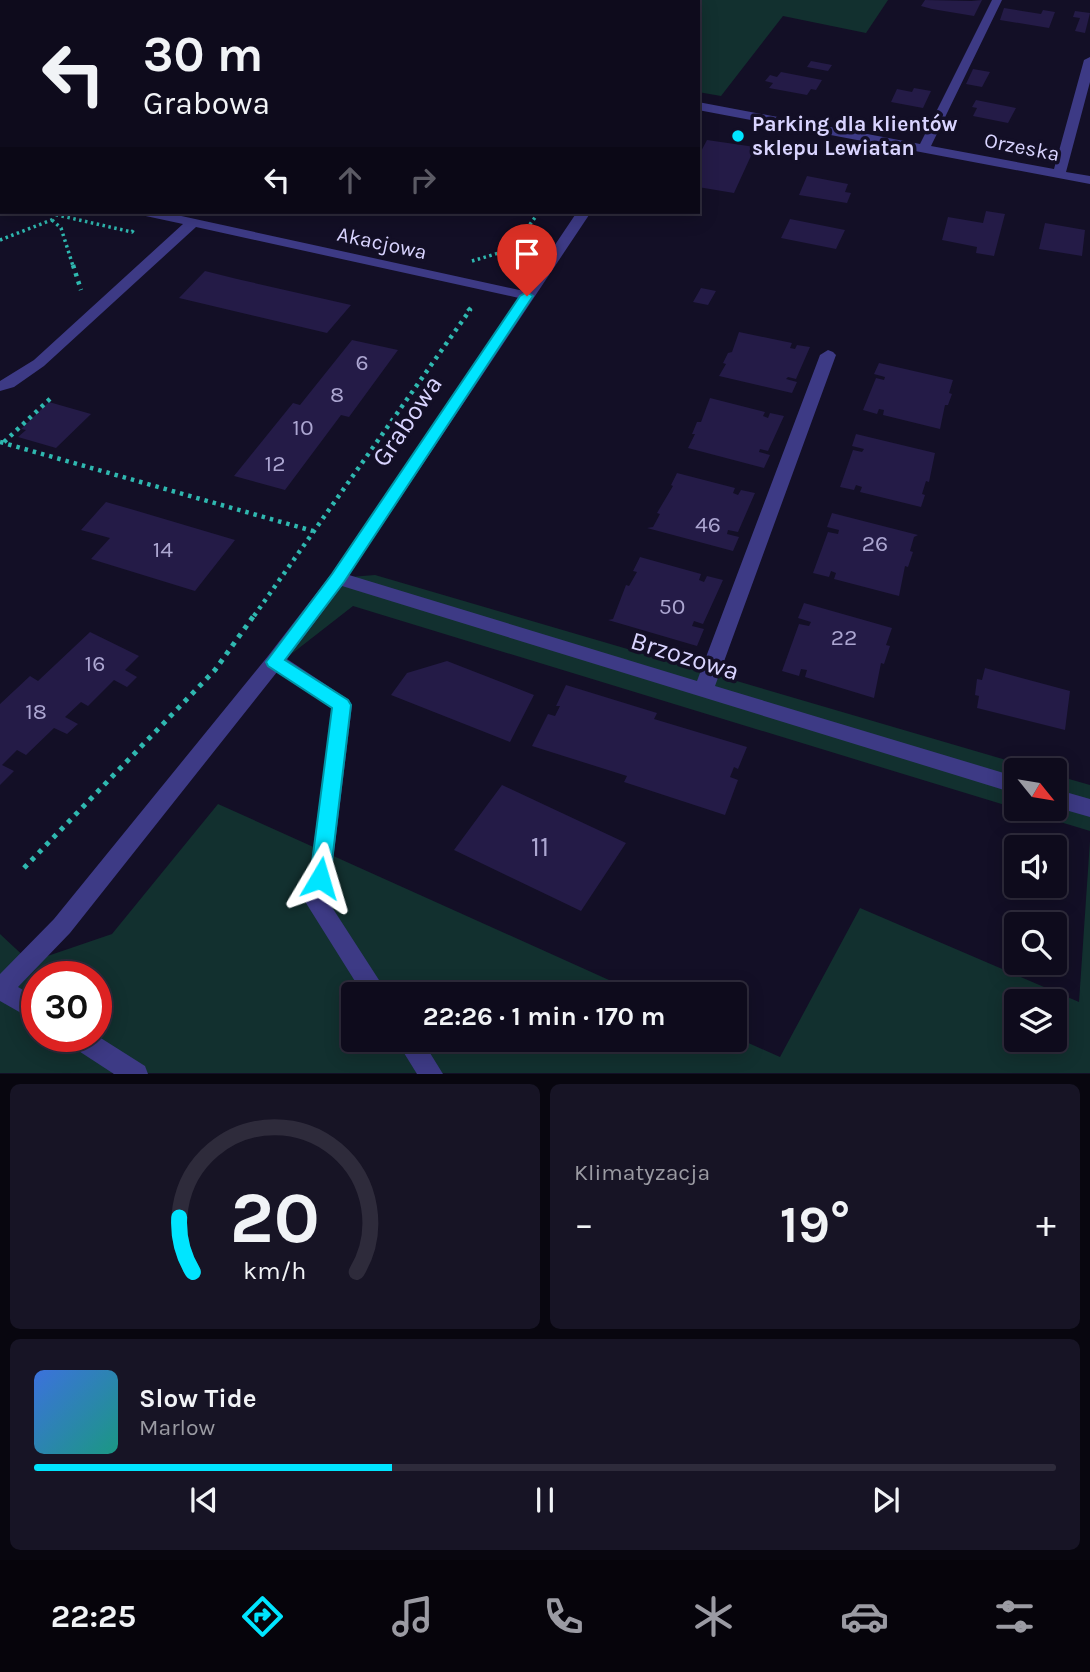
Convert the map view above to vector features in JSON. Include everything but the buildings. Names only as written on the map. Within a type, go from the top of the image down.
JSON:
[{"type":"street","points":[[924,148],[997,0]]},
{"type":"street","points":[[1059,174],[1090,60]]},
{"type":"street","name":"Orzeska","points":[[700,106],[1090,180]]},
{"type":"street","name":"Akacjowa","points":[[157,214],[527,296]]},
{"type":"street","name":"Grabowa","points":[[1,990],[62,926],[275,662],[338,578],[583,214]]},
{"type":"street","points":[[0,386],[8,384],[39,363],[192,223]]},
{"type":"street","points":[[704,691],[828,355]]},
{"type":"street","name":"Brzozowa","points":[[338,578],[1004,782]]},
{"type":"street","points":[[275,662],[342,705],[317,903],[368,982]]},
{"type":"street","points":[[1068,802],[1090,808]]},
{"type":"street","points":[[1,990],[21,1002]]},
{"type":"street","points":[[102,1052],[136,1073]]},
{"type":"street","points":[[416,1052],[431,1073]]},
{"type":"path","points":[[52,214],[132,232],[147,214]]},
{"type":"path","points":[[24,868],[215,670],[470,310],[439,288],[457,263],[512,249],[538,214]]},
{"type":"path","points":[[0,240],[61,216]]},
{"type":"path","points":[[52,220],[61,228],[82,290]]},
{"type":"path","points":[[2,442],[53,396]]},
{"type":"path","points":[[2,442],[313,530]]},
{"type":"green space","points":[[700,0],[888,0],[866,33],[783,16],[721,96],[700,92]]},
{"type":"green space","points":[[375,575],[1004,759],[1004,805],[353,606],[285,659],[338,578]]},
{"type":"green space","points":[[1068,779],[1090,785],[1090,831],[1057,821],[1068,821]]},
{"type":"green space","points":[[218,804],[613,982],[341,982],[341,1052],[747,1052],[747,1042],[780,1057],[860,908],[1004,970],[1004,975],[1016,975],[1049,989],[1004,989],[1004,1052],[1067,1052],[1067,997],[1079,1002],[1090,841],[1090,1073],[0,1073],[0,934],[29,961],[21,961],[21,1052],[112,1052],[112,961],[33,961],[112,934]]},
{"type":"place","name":"Parking dla klientów sklepu Lewiatan","points":[[738,136]]},
{"type":"route","points":[[320,878],[342,705],[275,662],[338,578],[527,296]]}]
